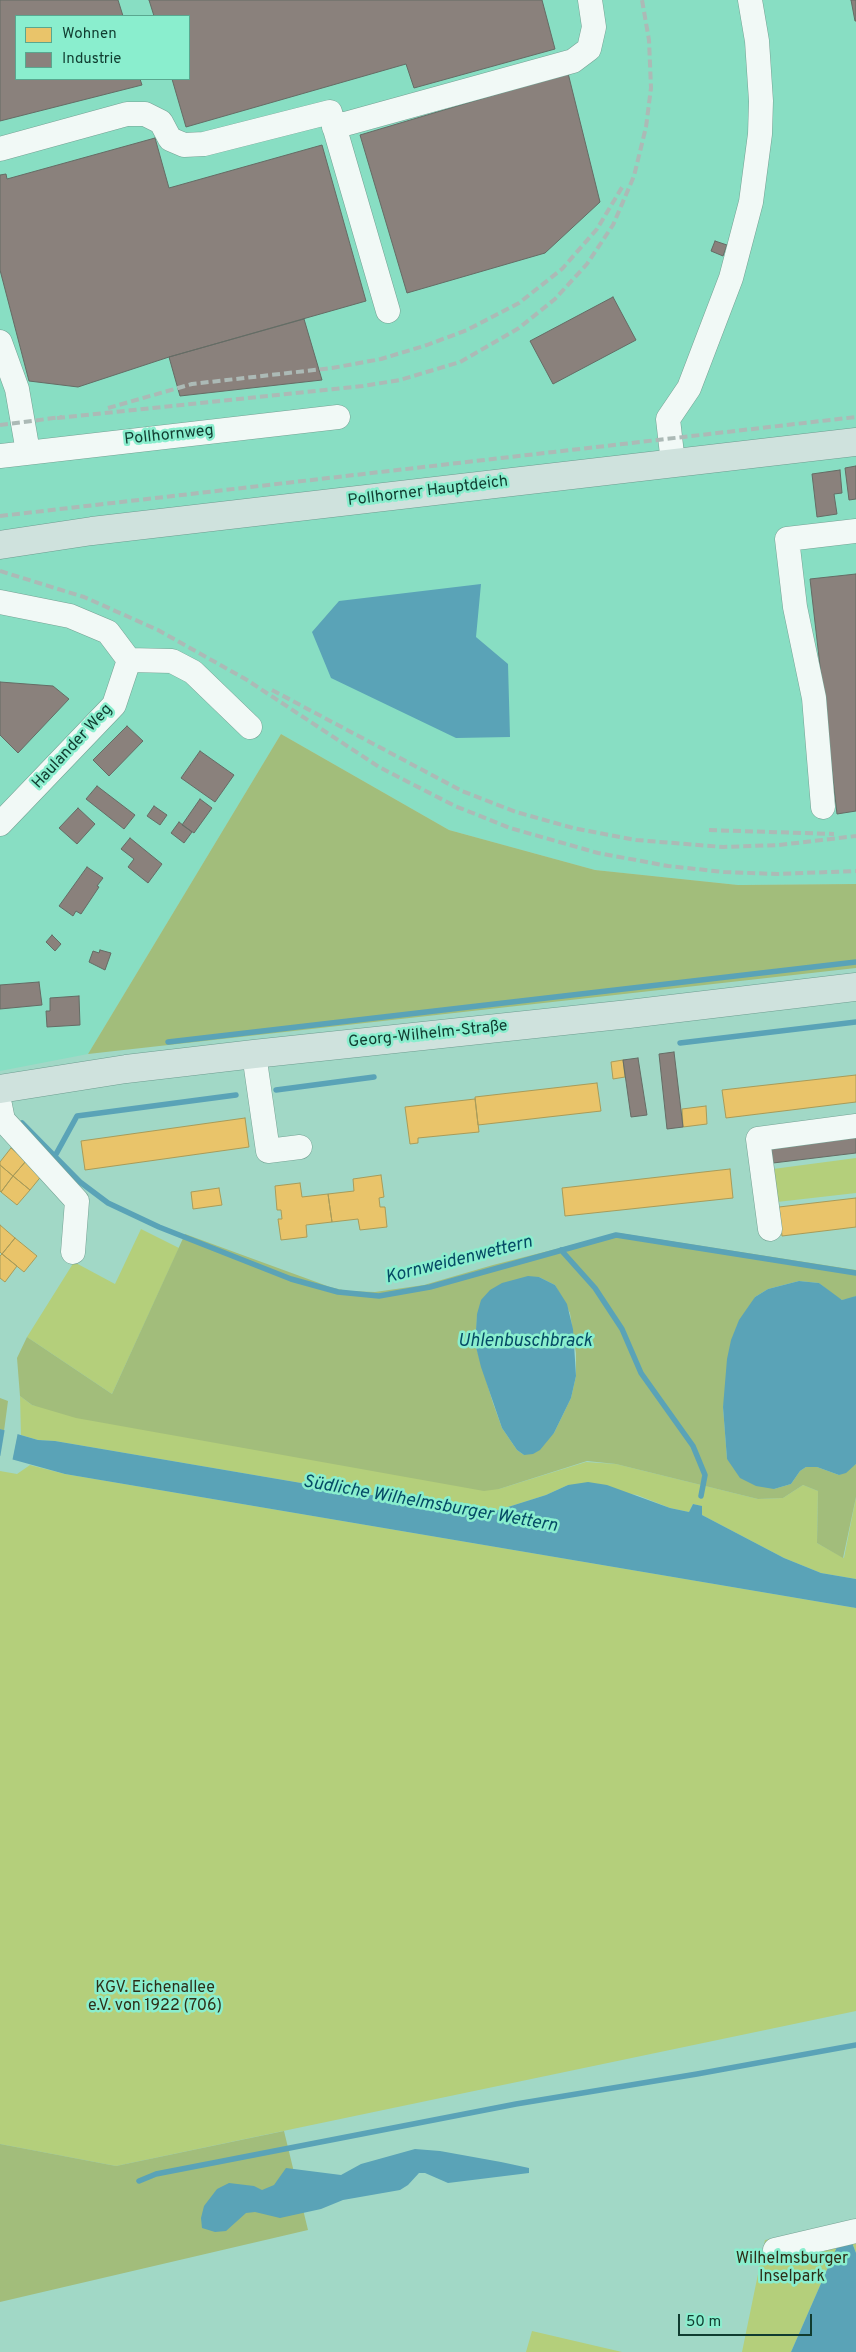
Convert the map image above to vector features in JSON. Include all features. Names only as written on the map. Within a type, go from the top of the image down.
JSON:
[{"type":"main road","name":"Pollhorner Hauptdeich","points":[[0,545],[92,531],[856,442]]},
{"type":"main road","name":"Georg-Wilhelm-Straße","points":[[0,1089],[126,1069],[856,987]]},
{"type":"street","points":[[334,127],[573,61],[589,49],[594,27],[590,0]]},
{"type":"street","points":[[673,463],[668,419],[690,388],[736,262],[751,202],[757,167],[760,134],[760,71],[750,0]]},
{"type":"street","points":[[0,149],[127,114],[145,114],[161,122],[170,139],[184,145],[204,144],[330,112],[388,311]]},
{"type":"street","points":[[0,342],[17,389],[28,452]]},
{"type":"street","name":"Pollhornweg","points":[[0,456],[338,417]]},
{"type":"street","points":[[823,807],[814,698],[795,608],[787,539],[856,531]]},
{"type":"street","points":[[0,602],[70,616],[108,632],[129,660],[172,661],[193,672],[250,727]]},
{"type":"street","name":"Haulander Weg","points":[[0,824],[114,705],[129,660]]},
{"type":"street","points":[[254,1054],[268,1151],[300,1147]]},
{"type":"street","points":[[0,1105],[3,1120],[77,1201],[73,1252]]},
{"type":"street","points":[[770,1229],[758,1139],[856,1126]]},
{"type":"street","points":[[775,2250],[856,2231]]},
{"type":"shaded area","points":[[0,0],[856,0],[856,884],[738,885],[595,870],[449,830],[281,734],[88,1054],[0,1071]]},
{"type":"shaded area","points":[[281,734],[449,830],[595,870],[738,885],[856,884],[856,968],[88,1054]]},
{"type":"shaded area","points":[[619,1233],[856,1270],[856,1296],[850,1299],[842,1300],[836,1297],[819,1283],[799,1281],[768,1289],[755,1297],[723,1407],[727,1459],[774,1489],[791,1484],[800,1471],[806,1467],[817,1467],[839,1475],[856,1464],[856,1497],[843,1558],[817,1543],[818,1491],[803,1485],[783,1498],[758,1499],[616,1464],[587,1461],[499,1489],[484,1491],[76,1418],[32,1405],[20,1396],[17,1358],[27,1337],[112,1394],[185,1234],[330,1287],[347,1291],[375,1292],[424,1285],[493,1265]],"holes":[[[539,1277],[555,1285],[570,1313],[576,1353],[576,1376],[571,1398],[554,1433],[524,1455],[517,1450],[502,1428],[493,1403],[476,1347],[477,1314]]]},
{"type":"shaded area","points":[[0,1398],[8,1401],[4,1431],[0,1429]]},
{"type":"shaded area","points":[[284,2131],[308,2230],[0,2302],[0,2144],[116,2166]]},
{"type":"green space","points":[[856,1158],[856,1193],[777,1202],[773,1169]]},
{"type":"green space","points":[[141,1229],[179,1248],[112,1394],[27,1337],[74,1262],[115,1284]]},
{"type":"green space","points":[[20,1396],[32,1405],[499,1489],[586,1462],[616,1464],[758,1499],[783,1498],[803,1485],[818,1491],[817,1543],[844,1558],[856,1497],[856,1579],[821,1573],[784,1558],[702,1515],[701,1506],[693,1504],[689,1512],[670,1508],[637,1495],[568,1485],[546,1495],[489,1513],[471,1512],[55,1441],[38,1440],[21,1435]]},
{"type":"green space","name":"KGV. Eichenallee e.V. von 1922 (706)","points":[[30,1465],[65,1474],[856,1608],[856,2011],[116,2166],[0,2144],[0,1471],[17,1474]]},
{"type":"green space","name":"Wilhelmsburger Inselpark","points":[[856,2225],[856,2253],[851,2240],[840,2240],[791,2352],[742,2352],[765,2240]]},
{"type":"green space","points":[[532,2331],[622,2352],[526,2352]]},
{"type":"water","points":[[481,584],[476,637],[508,664],[510,737],[456,738],[331,678],[312,632],[339,601]]},
{"type":"water","name":"Uhlenbuschbrack","points":[[528,1276],[539,1277],[555,1285],[567,1304],[573,1329],[576,1376],[571,1398],[554,1433],[540,1450],[533,1454],[524,1455],[517,1450],[502,1428],[481,1367],[476,1347],[476,1330],[477,1314],[481,1300],[490,1290],[502,1283]]},
{"type":"water","points":[[799,1281],[819,1283],[842,1300],[856,1296],[856,1464],[846,1473],[839,1475],[817,1467],[806,1467],[800,1471],[791,1484],[774,1489],[756,1486],[740,1478],[727,1459],[723,1407],[727,1359],[731,1340],[739,1320],[755,1297],[768,1289]]},
{"type":"water","points":[[0,1429],[38,1440],[55,1441],[471,1512],[489,1513],[546,1495],[568,1485],[588,1482],[607,1485],[670,1508],[689,1512],[693,1504],[702,1506],[702,1515],[784,1558],[821,1573],[856,1579],[856,1608],[65,1474],[0,1456]]},
{"type":"water","points":[[415,2149],[440,2151],[501,2162],[529,2168],[529,2173],[448,2183],[425,2173],[419,2173],[408,2185],[400,2190],[343,2200],[321,2209],[280,2218],[255,2212],[246,2213],[226,2231],[215,2232],[202,2228],[201,2218],[204,2206],[217,2189],[229,2183],[254,2186],[262,2190],[274,2185],[286,2168],[341,2175],[361,2164]]},
{"type":"water","points":[[840,2240],[851,2240],[856,2253],[856,2352],[791,2352]]},
{"type":"pier","points":[[5,1428],[18,1432],[12,1462],[0,1458]]},
{"type":"building: Wohnen","points":[[623,1060],[625,1077],[613,1079],[611,1062]]},
{"type":"building: Wohnen","points":[[856,1075],[856,1102],[726,1118],[722,1090]]},
{"type":"building: Wohnen","points":[[597,1083],[601,1111],[478,1125],[475,1097]]},
{"type":"building: Wohnen","points":[[475,1099],[479,1132],[418,1138],[418,1143],[410,1144],[405,1107]]},
{"type":"building: Wohnen","points":[[706,1106],[707,1124],[683,1127],[682,1109]]},
{"type":"building: Wohnen","points":[[245,1118],[249,1147],[85,1170],[81,1141]]},
{"type":"building: Wohnen","points":[[11,1148],[26,1161],[13,1176],[0,1165],[0,1162]]},
{"type":"building: Wohnen","points":[[26,1161],[43,1174],[30,1190],[13,1176]]},
{"type":"building: Wohnen","points":[[0,1165],[13,1176],[1,1192],[0,1191]]},
{"type":"building: Wohnen","points":[[730,1169],[733,1198],[565,1216],[562,1188]]},
{"type":"building: Wohnen","points":[[381,1175],[384,1197],[379,1198],[380,1207],[385,1207],[387,1227],[360,1230],[358,1219],[332,1222],[328,1194],[354,1191],[353,1179]]},
{"type":"building: Wohnen","points":[[13,1176],[30,1190],[17,1205],[1,1192]]},
{"type":"building: Wohnen","points":[[300,1183],[302,1197],[328,1194],[332,1222],[306,1225],[307,1237],[281,1240],[278,1219],[282,1219],[281,1210],[277,1210],[275,1186]]},
{"type":"building: Wohnen","points":[[219,1188],[222,1205],[193,1209],[191,1192]]},
{"type":"building: Wohnen","points":[[856,1198],[856,1227],[782,1236],[779,1207]]},
{"type":"building: Wohnen","points":[[0,1225],[15,1238],[2,1254],[0,1252]]},
{"type":"building: Wohnen","points":[[15,1238],[37,1256],[24,1272],[2,1254]]},
{"type":"building: Wohnen","points":[[2,1254],[17,1266],[5,1282],[0,1278],[0,1256]]},
{"type":"building: Industrie","points":[[0,0],[118,0],[123,15],[15,15],[15,80],[140,80],[142,85],[0,121]]},
{"type":"building: Industrie","points":[[149,0],[542,0],[555,49],[414,88],[406,64],[186,127],[172,80],[190,80],[190,15],[154,15]]},
{"type":"building: Industrie","points":[[851,0],[856,0],[856,21],[855,21]]},
{"type":"building: Industrie","points":[[568,73],[600,202],[545,253],[407,293],[360,135]]},
{"type":"building: Industrie","points":[[155,138],[169,188],[322,145],[366,301],[169,357],[78,387],[29,381],[0,270],[0,175],[6,174],[7,179]]},
{"type":"building: Industrie","points":[[715,241],[727,245],[723,256],[711,251]]},
{"type":"building: Industrie","points":[[613,297],[636,340],[553,384],[530,341]]},
{"type":"building: Industrie","points":[[304,319],[322,380],[180,396],[169,357]]},
{"type":"building: Industrie","points":[[856,466],[856,499],[849,500],[845,468]]},
{"type":"building: Industrie","points":[[840,470],[842,493],[834,494],[837,514],[817,517],[812,474]]},
{"type":"building: Industrie","points":[[856,574],[856,811],[837,814],[810,579]]},
{"type":"building: Industrie","points":[[0,682],[53,686],[69,699],[18,753],[0,735]]},
{"type":"building: Industrie","points":[[127,726],[143,741],[109,776],[93,760]]},
{"type":"building: Industrie","points":[[200,751],[234,775],[215,802],[181,778]]},
{"type":"building: Industrie","points":[[97,786],[135,815],[124,829],[86,799]]},
{"type":"building: Industrie","points":[[200,799],[212,808],[194,833],[182,825]]},
{"type":"building: Industrie","points":[[154,806],[167,815],[160,825],[147,816]]},
{"type":"building: Industrie","points":[[78,808],[95,824],[77,844],[59,828]]},
{"type":"building: Industrie","points":[[179,822],[192,832],[184,843],[171,833]]},
{"type":"building: Industrie","points":[[130,838],[162,864],[148,883],[128,867],[134,859],[121,849]]},
{"type":"building: Industrie","points":[[87,867],[103,878],[81,914],[76,911],[73,916],[59,906]]},
{"type":"building: Industrie","points":[[52,935],[61,944],[55,951],[46,942]]},
{"type":"building: Industrie","points":[[100,950],[111,953],[105,970],[89,962],[93,951],[99,953]]},
{"type":"building: Industrie","points":[[39,982],[42,1005],[0,1009],[0,985]]},
{"type":"building: Industrie","points":[[79,996],[80,1025],[47,1027],[46,1011],[50,1011],[50,998]]},
{"type":"building: Industrie","points":[[674,1052],[683,1127],[667,1129],[659,1054]]},
{"type":"building: Industrie","points":[[638,1058],[647,1115],[631,1117],[623,1060]]},
{"type":"building: Industrie","points":[[856,1137],[856,1153],[773,1163],[771,1147]]},
{"type":"waterway","points":[[168,1042],[856,962]]},
{"type":"waterway","points":[[680,1043],[856,1022]]},
{"type":"waterway","points":[[276,1090],[374,1077]]},
{"type":"waterway","points":[[55,1156],[77,1116],[236,1095]]},
{"type":"waterway","name":"Kornweidenwettern","points":[[22,1123],[80,1182],[108,1203],[159,1227],[291,1279],[338,1292],[379,1296],[430,1287],[616,1235],[856,1273]]},
{"type":"waterway","points":[[561,1250],[595,1288],[622,1329],[641,1373],[693,1446],[705,1475],[701,1496]]},
{"type":"waterway","points":[[139,2181],[156,2174],[516,2104],[856,2045]]},
{"type":"railway","points":[[57,418],[363,386],[400,380],[460,362],[519,328],[555,299],[587,264],[613,225],[634,176],[646,127],[651,88],[649,40],[642,0]]},
{"type":"railway","points":[[108,408],[192,384],[332,368],[381,359],[467,330],[519,303],[562,269],[597,229],[624,184]]},
{"type":"railway","points":[[0,425],[62,417]]},
{"type":"railway","points":[[0,516],[856,417]]},
{"type":"railway","points":[[0,571],[84,597],[158,630],[247,680],[379,767],[455,806],[510,828],[598,853],[668,866],[724,872],[777,874],[856,871]]},
{"type":"railway","points":[[272,690],[462,791],[516,812],[573,828],[636,840],[723,847],[779,845],[856,836]]},
{"type":"railway","points":[[709,830],[834,834]]},
{"type":"water label","name":"Südliche Wilhelmsburger Wettern","points":[[430,1505]]}]
